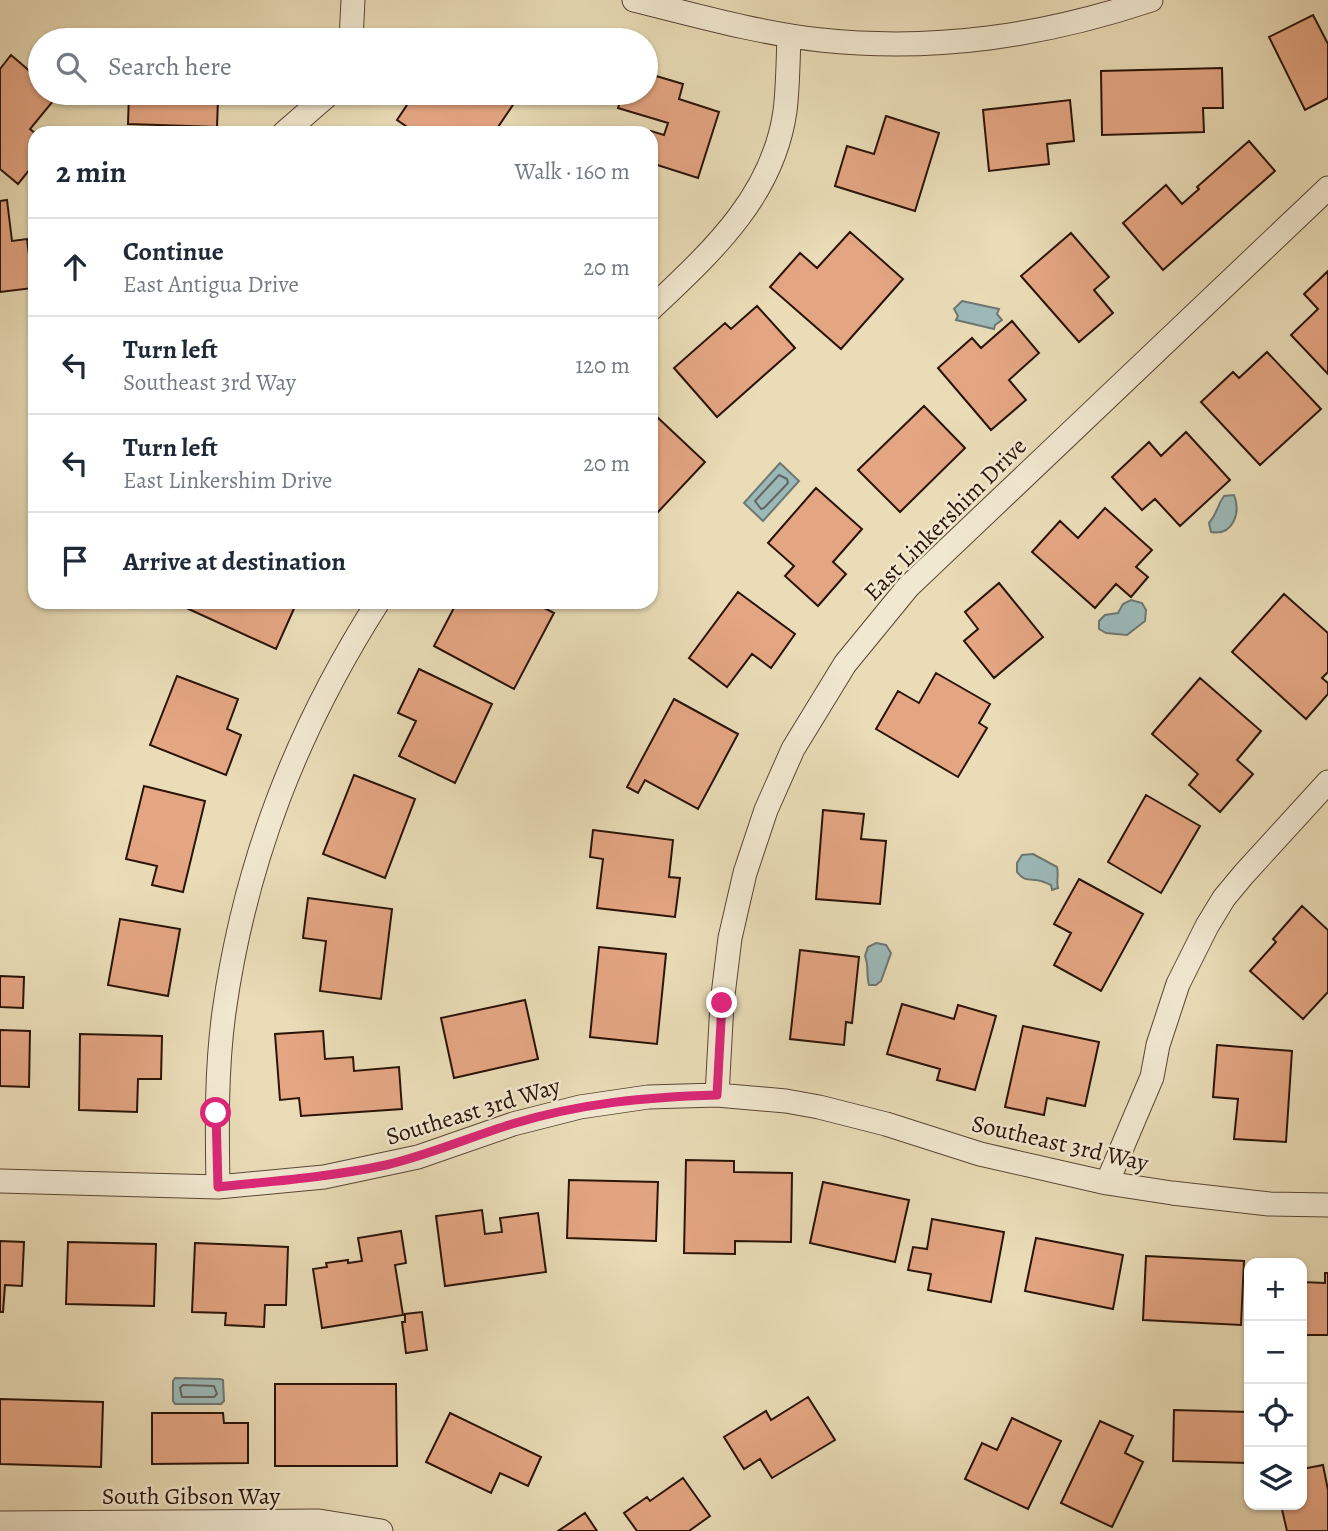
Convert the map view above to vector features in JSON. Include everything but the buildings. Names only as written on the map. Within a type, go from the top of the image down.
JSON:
[{"type":"street","points":[[352,28],[353,0]]},
{"type":"street","points":[[634,0],[789,36],[887,44],[952,43],[1017,36],[1081,22],[1151,0]]},
{"type":"street","points":[[658,302],[730,231],[749,205],[765,175],[777,145],[785,112],[789,36]]},
{"type":"street","points":[[292,126],[316,105]]},
{"type":"street","name":"East Linkershim Drive","points":[[717,1095],[722,1003],[730,938],[745,873],[766,810],[793,749],[845,664],[908,587],[1328,188]]},
{"type":"street","points":[[218,1187],[216,1113],[224,1014],[234,950],[250,885],[269,822],[293,760],[320,700],[374,609]]},
{"type":"street","points":[[1107,1183],[1152,1077],[1164,1025],[1178,984],[1206,926],[1244,874],[1328,782]]},
{"type":"street","name":"Southeast 3rd Way","points":[[0,1181],[218,1187],[324,1177],[418,1157],[513,1124],[580,1107],[648,1097],[717,1095],[820,1107],[886,1124],[980,1154],[1107,1183],[1245,1201],[1328,1205]]},
{"type":"street","name":"South Gibson Way","points":[[0,1523],[319,1521],[381,1531]]},
{"type":"water","points":[[962,301],[999,309],[997,314],[1002,320],[994,329],[956,320],[958,316],[954,309]]},
{"type":"water","points":[[780,463],[799,481],[763,521],[744,503]]},
{"type":"water","points":[[1234,495],[1236,516],[1230,527],[1211,532],[1209,523],[1221,500],[1224,496]]},
{"type":"water","points":[[1131,600],[1142,603],[1146,610],[1145,621],[1127,635],[1106,633],[1099,629],[1099,621],[1105,615],[1118,613],[1123,604]]},
{"type":"water","points":[[1033,854],[1057,867],[1058,888],[1052,890],[1051,885],[1025,879],[1017,872],[1017,863],[1022,855]]},
{"type":"water","points":[[876,943],[886,945],[891,953],[881,981],[876,985],[869,985],[865,956],[868,947]]},
{"type":"water","points":[[175,1378],[223,1380],[224,1401],[221,1404],[175,1404]]},
{"type":"route","points":[[216,1113],[218,1187],[324,1177],[387,1165],[513,1124],[580,1107],[648,1097],[717,1095],[722,1003]]}]
